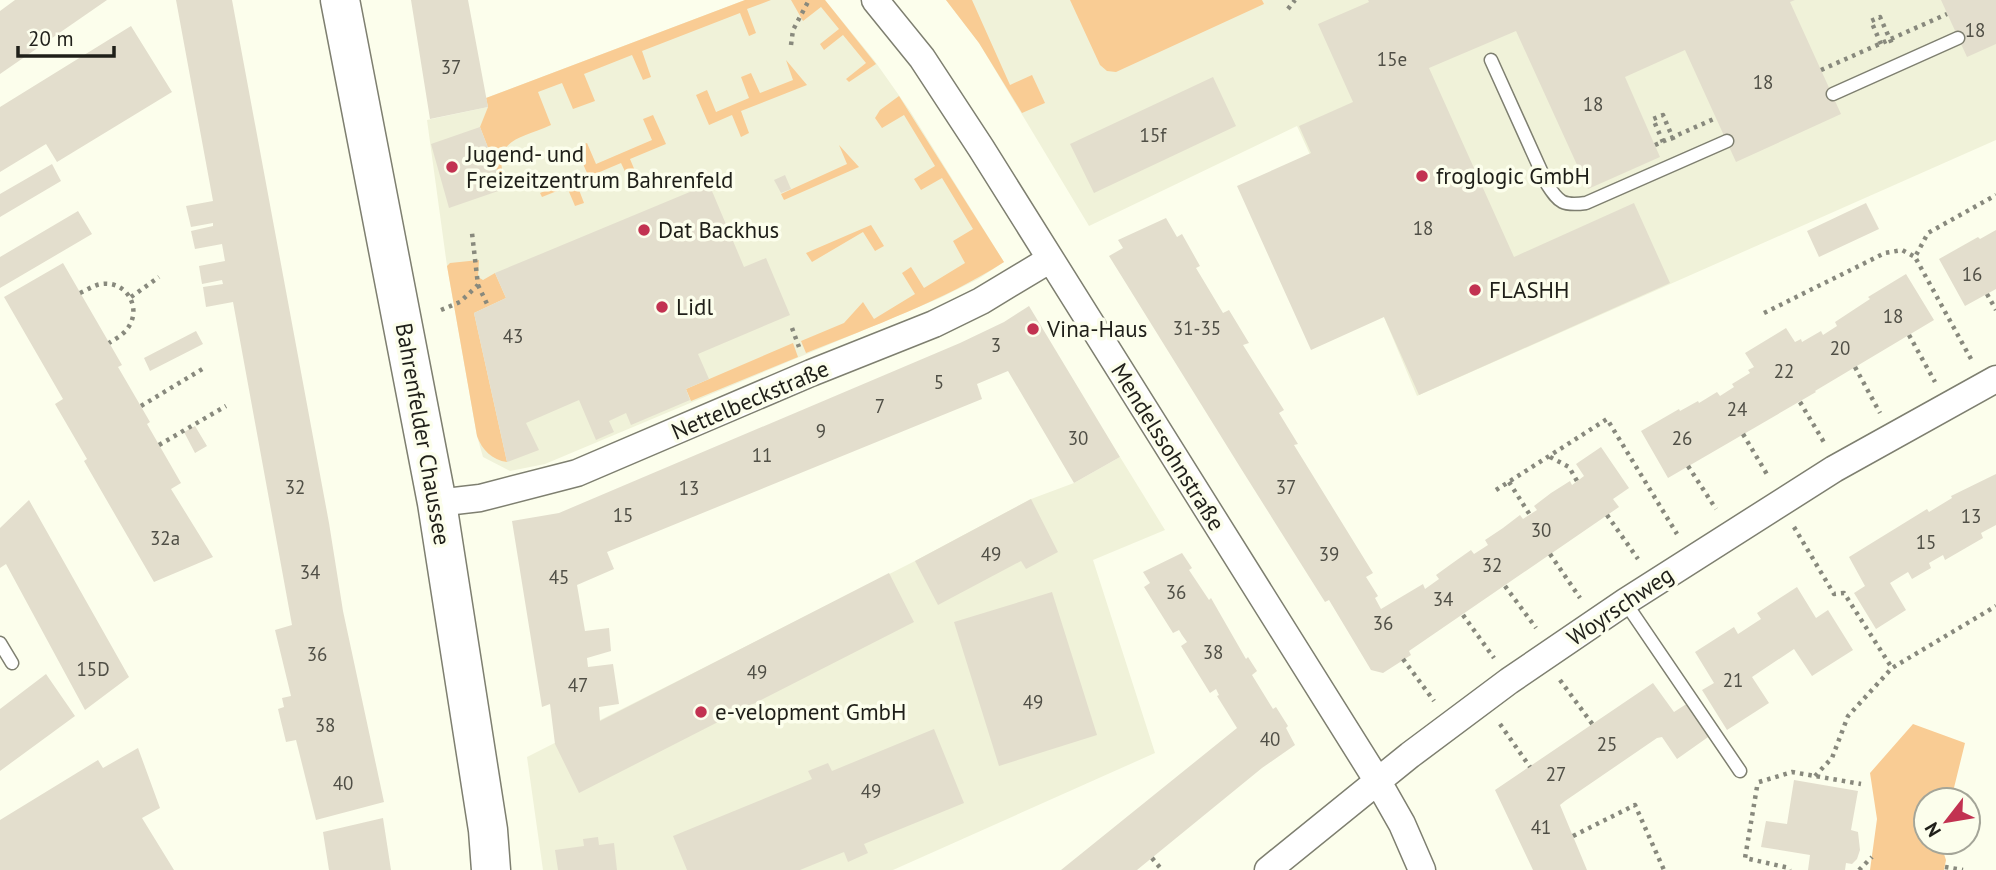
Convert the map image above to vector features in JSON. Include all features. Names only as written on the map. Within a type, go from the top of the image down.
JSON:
[{"type":"main road","name":"Bahrenfelder Chaussee","points":[[340,0],[436,503],[488,830],[491,870]]},
{"type":"street","name":"Mendelssohnstraße","points":[[875,0],[922,58],[981,148],[1377,780],[1402,824],[1422,870]]},
{"type":"street","name":"Nettelbeckstraße","points":[[436,503],[480,498],[577,473],[811,373],[934,324],[981,301],[1049,260]]},
{"type":"street","name":"Woyrschweg","points":[[1268,870],[1377,780],[1509,681],[1625,602],[1834,468],[1996,379]]},
{"type":"lane","points":[[1833,94],[1958,38]]},
{"type":"lane","points":[[1492,60],[1547,184],[1557,200],[1570,205],[1586,204],[1727,141]]},
{"type":"lane","points":[[1625,602],[1740,771]]},
{"type":"lane","points":[[0,643],[12,663]]},
{"type":"path","points":[[791,45],[793,30],[809,0]]},
{"type":"path","points":[[1288,9],[1295,0]]},
{"type":"path","points":[[1821,71],[1947,14]]},
{"type":"path","points":[[1881,44],[1871,21],[1880,17],[1901,64]]},
{"type":"path","points":[[1663,142],[1653,119],[1663,115],[1684,160]]},
{"type":"path","points":[[1656,145],[1716,118]]},
{"type":"path","points":[[1915,257],[1927,233],[1996,195]]},
{"type":"path","points":[[472,233],[478,285],[488,306]]},
{"type":"path","points":[[1764,313],[1885,253],[1902,250],[1915,257],[1973,363]]},
{"type":"path","points":[[131,297],[159,277]]},
{"type":"path","points":[[80,293],[100,284],[108,284],[115,285],[131,297],[134,309],[132,322],[125,332],[109,343]]},
{"type":"path","points":[[442,310],[460,302],[478,285]]},
{"type":"path","points":[[1987,294],[1996,310]]},
{"type":"path","points":[[792,328],[799,345]]},
{"type":"path","points":[[1909,335],[1935,383]]},
{"type":"path","points":[[1855,367],[1881,413]]},
{"type":"path","points":[[141,406],[204,368]]},
{"type":"path","points":[[1800,401],[1825,444]]},
{"type":"path","points":[[159,445],[226,406]]},
{"type":"path","points":[[1496,490],[1607,419],[1678,535]]},
{"type":"path","points":[[1743,433],[1768,477]]},
{"type":"path","points":[[1549,457],[1569,467],[1577,481]]},
{"type":"path","points":[[1688,466],[1716,509]]},
{"type":"path","points":[[1509,482],[1530,514]]},
{"type":"path","points":[[1607,515],[1638,560]]},
{"type":"path","points":[[1794,527],[1834,594],[1844,593],[1892,668]]},
{"type":"path","points":[[1550,554],[1580,598]]},
{"type":"path","points":[[1505,586],[1536,628]]},
{"type":"path","points":[[1815,776],[1832,758],[1848,716],[1892,668],[1996,606]]},
{"type":"path","points":[[1463,615],[1494,659]]},
{"type":"path","points":[[1404,659],[1434,701]]},
{"type":"path","points":[[1560,679],[1593,724]]},
{"type":"path","points":[[1500,723],[1530,767]]},
{"type":"path","points":[[1740,771],[1757,782],[1792,772],[1861,784]]},
{"type":"path","points":[[1757,782],[1745,858],[1790,870]]},
{"type":"path","points":[[1573,836],[1635,805],[1664,870]]},
{"type":"path","points":[[1859,870],[1871,857]]},
{"type":"path","points":[[1152,858],[1162,870]]},
{"type":"path","points":[[1945,867],[1963,870]]},
{"type":"shaded area","points":[[745,0],[825,0],[874,60],[910,111],[1004,262],[940,298],[545,464],[510,471],[483,457],[447,266],[427,120],[488,107],[486,98]]},
{"type":"shaded area","points":[[745,0],[771,0],[747,9],[756,33],[749,36],[740,13],[642,51],[651,77],[643,80],[632,55],[584,74],[595,101],[573,109],[562,83],[538,92],[551,125],[518,138],[505,149],[502,168],[505,183],[502,184],[480,127],[488,107],[486,98]]},
{"type":"shaded area","points":[[791,0],[825,0],[876,64],[849,82],[846,79],[866,63],[843,35],[824,50],[820,44],[839,29],[821,7],[803,21]]},
{"type":"shaded area","points":[[946,0],[1996,0],[1996,140],[1417,396],[1297,126],[1089,226],[979,43]]},
{"type":"shaded area","points":[[946,0],[972,0],[1010,85],[1032,75],[1045,103],[1022,113],[979,43]]},
{"type":"shaded area","points":[[1070,0],[1262,0],[1264,4],[1116,72],[1107,71],[1100,65]]},
{"type":"shaded area","points":[[786,60],[807,85],[741,111],[749,133],[741,137],[732,115],[709,125],[696,95],[707,90],[716,112],[749,98],[741,77],[751,73],[760,93],[793,80]]},
{"type":"shaded area","points":[[899,96],[1004,262],[932,301],[806,353],[801,341],[844,323],[863,302],[874,319],[915,294],[902,273],[911,267],[924,288],[965,263],[953,241],[973,229],[942,178],[921,190],[914,179],[935,166],[904,115],[882,128],[875,118],[880,110]]},
{"type":"shaded area","points":[[653,115],[666,144],[630,159],[638,178],[630,182],[621,163],[576,182],[584,203],[575,206],[567,187],[542,197],[540,193],[587,173],[576,148],[587,143],[596,164],[652,140],[643,119]]},
{"type":"shaded area","points":[[839,145],[859,167],[784,200],[781,194],[847,164]]},
{"type":"shaded area","points":[[871,225],[884,246],[875,251],[863,232],[812,262],[806,253]]},
{"type":"shaded area","points":[[479,260],[478,277],[483,280],[495,273],[506,298],[474,313],[507,462],[488,454],[477,436],[447,266],[450,263]]},
{"type":"shaded area","points":[[793,343],[798,357],[691,401],[686,389]]},
{"type":"shaded area","points":[[1120,457],[1165,530],[1093,560],[1155,753],[893,870],[543,870],[527,757],[915,561],[1031,499],[1074,483]]},
{"type":"shaded area","points":[[1913,724],[1965,743],[1954,786],[1912,786],[1912,856],[1945,856],[1944,870],[1870,870],[1877,819],[1870,773]]},
{"type":"building","points":[[15,0],[107,0],[0,74],[0,11]]},
{"type":"building","points":[[176,0],[232,0],[343,611],[384,802],[316,820],[296,740],[286,742],[278,709],[284,707],[282,698],[291,696],[275,630],[292,625],[233,302],[206,307],[203,287],[223,284],[222,280],[202,284],[199,266],[225,261],[222,244],[195,249],[191,231],[213,226],[213,223],[191,227],[186,206],[213,201]]},
{"type":"building","points":[[411,0],[468,0],[488,107],[430,119]]},
{"type":"building","points":[[1368,0],[1795,0],[1790,2],[1841,114],[1736,162],[1685,50],[1625,77],[1660,157],[1588,189],[1516,31],[1429,68],[1514,257],[1634,203],[1670,283],[1419,395],[1384,317],[1311,350],[1237,186],[1311,153],[1299,126],[1353,102],[1318,24],[1369,2]]},
{"type":"building","points":[[1941,0],[1996,0],[1996,44],[1967,57]]},
{"type":"building","points":[[131,26],[172,92],[57,162],[46,144],[0,172],[0,107]]},
{"type":"building","points":[[1213,77],[1236,126],[1094,193],[1070,144]]},
{"type":"building","points":[[480,127],[504,189],[449,208],[431,144]]},
{"type":"building","points":[[52,164],[61,181],[0,217],[0,194]]},
{"type":"building","points":[[785,175],[791,189],[781,193],[774,180]]},
{"type":"building","name":"Lidl","points":[[709,184],[744,267],[766,258],[790,315],[698,354],[709,379],[686,389],[690,400],[631,425],[626,413],[609,421],[614,432],[596,440],[579,400],[526,423],[539,450],[507,462],[474,313],[506,298],[495,273]]},
{"type":"building","points":[[1866,203],[1879,229],[1819,257],[1807,231]]},
{"type":"building","points":[[78,211],[92,234],[0,288],[0,257]]},
{"type":"building","points":[[1166,218],[1177,237],[1182,234],[1200,266],[1196,268],[1223,313],[1229,310],[1249,343],[1243,345],[1284,410],[1279,413],[1298,444],[1294,445],[1373,573],[1366,577],[1378,596],[1375,598],[1381,609],[1423,584],[1425,589],[1439,579],[1436,575],[1471,550],[1474,554],[1488,545],[1485,540],[1520,515],[1523,519],[1537,510],[1534,506],[1551,493],[1570,481],[1572,485],[1584,476],[1576,464],[1601,447],[1629,488],[1613,499],[1619,507],[1409,651],[1411,655],[1383,673],[1371,670],[1329,600],[1325,602],[1109,256],[1123,248],[1118,240]]},
{"type":"building","points":[[1996,230],[1996,289],[1965,306],[1939,259]]},
{"type":"building","points":[[63,263],[122,365],[118,367],[181,483],[171,489],[213,557],[154,582],[84,461],[87,459],[55,404],[63,399],[4,297]]},
{"type":"building","points":[[1906,274],[1934,320],[1668,478],[1641,431],[1679,409],[1680,411],[1698,401],[1699,403],[1717,392],[1720,396],[1734,387],[1732,384],[1750,373],[1748,370],[1754,367],[1745,353],[1786,328],[1795,342],[1801,339],[1802,342],[1821,331],[1823,335],[1837,326],[1835,322],[1870,299],[1868,297]]},
{"type":"building","points":[[1029,306],[1120,457],[1074,483],[1008,371],[977,384],[982,399],[607,552],[614,569],[577,585],[585,631],[609,628],[611,651],[587,658],[588,667],[613,664],[619,704],[599,707],[600,721],[889,573],[914,622],[579,793],[555,744],[550,704],[542,707],[512,521],[559,513],[960,343],[1004,322]]},
{"type":"building","points":[[196,331],[203,344],[150,371],[144,358]]},
{"type":"building","points":[[195,426],[207,446],[195,453],[184,432]]},
{"type":"building","points":[[1996,474],[1996,525],[1981,533],[1983,538],[1945,560],[1943,555],[1929,563],[1931,568],[1912,579],[1908,572],[1890,583],[1906,610],[1876,629],[1854,593],[1865,586],[1849,557],[1927,509],[1929,512],[1952,498],[1951,496]]},
{"type":"building","points":[[1031,499],[1058,552],[1026,569],[1021,561],[938,605],[915,561]]},
{"type":"building","points":[[29,500],[129,677],[85,710],[6,564],[0,568],[0,528]]},
{"type":"building","points":[[1182,553],[1192,568],[1189,570],[1209,600],[1211,598],[1246,659],[1248,657],[1257,671],[1252,675],[1273,709],[1276,707],[1288,726],[1286,728],[1295,745],[1262,768],[1137,870],[1061,870],[1237,728],[1217,696],[1219,695],[1216,689],[1210,693],[1181,646],[1187,642],[1179,630],[1173,633],[1144,587],[1150,583],[1143,572]]},
{"type":"building","points":[[1797,587],[1816,618],[1828,610],[1853,650],[1812,676],[1794,649],[1752,677],[1769,703],[1727,730],[1702,690],[1714,683],[1695,652],[1734,627],[1738,634],[1761,619],[1757,613]]},
{"type":"building","points":[[1052,592],[1097,735],[999,766],[954,622]]},
{"type":"building","points":[[46,674],[75,716],[0,771],[0,709]]},
{"type":"building","points":[[1653,683],[1674,712],[1688,703],[1711,735],[1677,759],[1662,737],[1657,738],[1565,801],[1560,805],[1587,870],[1533,870],[1495,790]]},
{"type":"building","points":[[934,729],[964,803],[864,844],[868,853],[848,862],[844,852],[800,870],[687,870],[673,836],[812,779],[808,771],[828,763],[832,771]]},
{"type":"building","points":[[138,748],[160,808],[142,818],[174,870],[0,870],[0,820],[98,760],[103,768]]},
{"type":"building","points":[[1794,780],[1858,791],[1851,830],[1858,832],[1860,850],[1852,864],[1846,863],[1845,870],[1808,870],[1810,855],[1761,847],[1766,821],[1787,824]]},
{"type":"building","points":[[383,818],[391,870],[329,870],[323,832]]},
{"type":"building","points":[[598,837],[599,845],[614,843],[617,870],[558,870],[555,850],[584,846],[583,839]]},
{"type":"place","name":"Jugend- und Freizeitzentrum Bahrenfeld","points":[[452,167]]},
{"type":"place","name":"froglogic GmbH","points":[[1422,176]]},
{"type":"place","name":"Dat Backhus","points":[[644,230]]},
{"type":"place","name":"FLASHH","points":[[1475,290]]},
{"type":"place","name":"Lidl","points":[[662,307]]},
{"type":"place","name":"Vina-Haus","points":[[1033,329]]},
{"type":"place","name":"e-velopment GmbH","points":[[701,712]]}]
